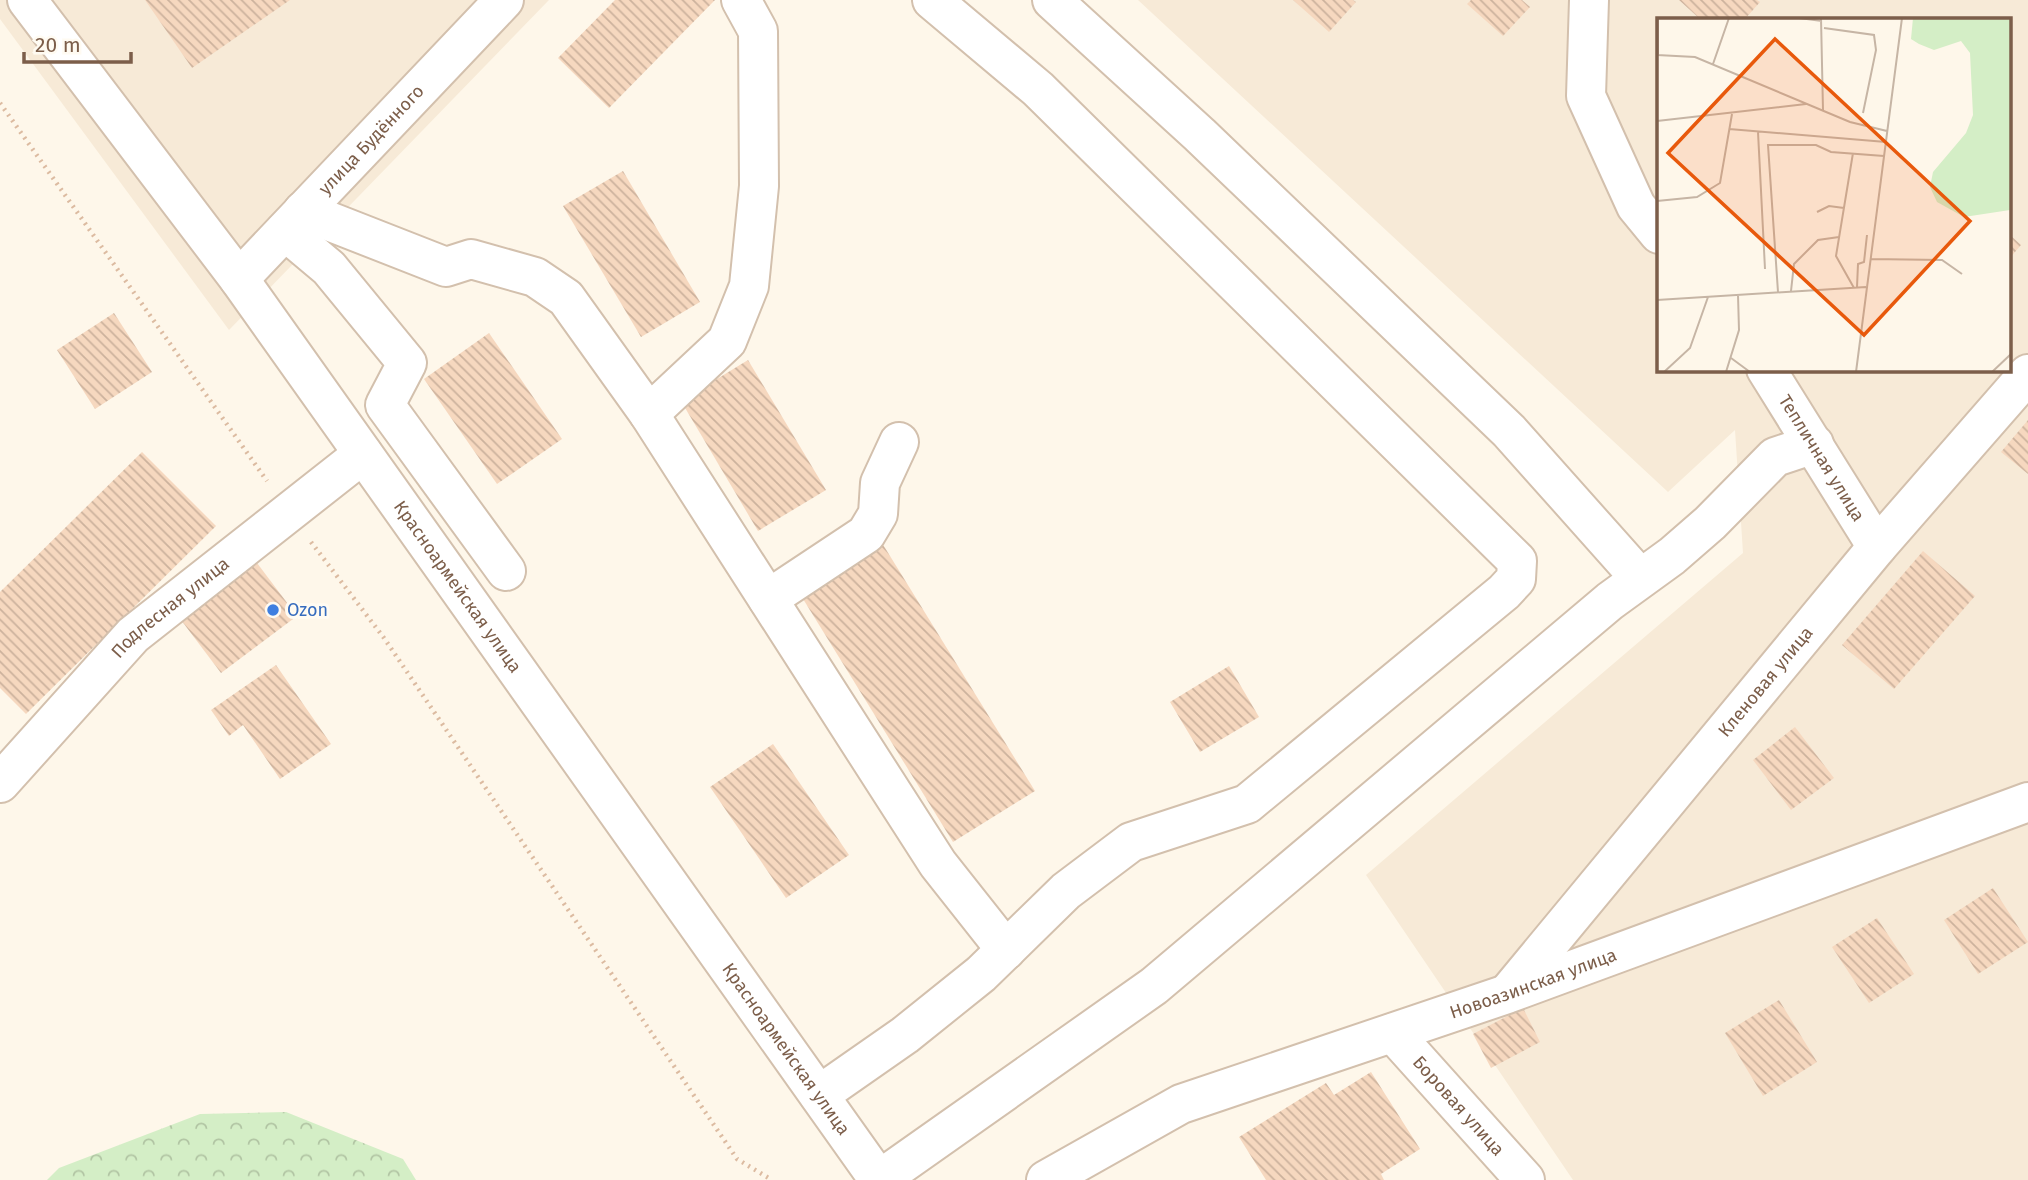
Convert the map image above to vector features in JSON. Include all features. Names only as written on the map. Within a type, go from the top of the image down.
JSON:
[{"type":"street","name":"Красноармейская улица","points":[[27,0],[239,279],[879,1180]]},
{"type":"street","name":"улица Будённого","points":[[239,279],[504,0]]},
{"type":"street","points":[[649,414],[727,341],[749,286],[759,186],[758,32],[741,0]]},
{"type":"street","points":[[819,1095],[905,1035],[1006,950],[1066,891],[1131,842],[1247,804],[1504,593],[1516,579],[1517,561],[1038,89],[932,0]]},
{"type":"street","points":[[1052,0],[1200,135],[1509,431],[1640,578]]},
{"type":"street","points":[[1590,0],[1586,96],[1636,206],[1657,232]]},
{"type":"street","points":[[294,221],[446,267],[471,260],[535,277],[566,298],[649,414],[939,864],[1006,950]]},
{"type":"street","points":[[294,221],[407,363],[385,405],[506,571]]},
{"type":"street","name":"Тепличная улица","points":[[1767,371],[1877,547]]},
{"type":"street","name":"Кленовая улица","points":[[1507,994],[1877,547],[2028,373]]},
{"type":"street","points":[[768,598],[866,534],[878,514],[880,483],[899,442]]},
{"type":"street","points":[[879,1180],[1154,986],[1640,578],[1710,523],[1775,457],[1814,444]]},
{"type":"street","name":"Подлесная улица","points":[[0,783],[132,635],[363,454]]},
{"type":"street","name":"Новоазинская улица","points":[[1046,1180],[1181,1104],[1507,994],[2028,802]]},
{"type":"street","name":"Боровая улица","points":[[1393,1033],[1525,1180]]},
{"type":"path","points":[[0,103],[289,512],[384,638],[737,1159],[772,1180]]},
{"type":"shaded area","points":[[0,0],[549,0],[229,330],[0,19]]},
{"type":"shaded area","points":[[1138,0],[2028,0],[2028,1180],[1573,1180],[1366,875],[1743,553],[1735,430],[1668,492]]},
{"type":"green space","points":[[286,1112],[403,1159],[416,1180],[47,1180],[59,1168],[200,1114]]},
{"type":"building","points":[[145,0],[290,0],[192,68]]},
{"type":"building","points":[[615,0],[715,0],[609,108],[558,58]]},
{"type":"building","points":[[1293,0],[1353,0],[1356,2],[1329,32]]},
{"type":"building","points":[[1471,0],[1522,0],[1530,7],[1503,36],[1467,4]]},
{"type":"building","points":[[1679,0],[1760,2],[1746,18],[1699,18]]},
{"type":"building","points":[[623,171],[700,302],[641,337],[563,206]]},
{"type":"building","points":[[2010,235],[2021,245],[2010,258]]},
{"type":"building","points":[[114,313],[152,372],[95,409],[57,350]]},
{"type":"building","points":[[489,333],[562,439],[497,484],[424,379]]},
{"type":"building","points":[[748,360],[826,490],[758,531],[681,401]]},
{"type":"building","points":[[2028,420],[2028,474],[2001,452]]},
{"type":"building","points":[[142,452],[216,526],[26,714],[0,688],[0,592]]},
{"type":"building","points":[[882,543],[1035,791],[953,842],[800,594]]},
{"type":"building","points":[[1923,551],[1975,596],[1894,689],[1842,645]]},
{"type":"building","points":[[254,559],[297,616],[221,673],[178,616]]},
{"type":"building","points":[[276,665],[331,744],[280,779],[243,725],[229,736],[211,710]]},
{"type":"building","points":[[1229,666],[1259,717],[1200,752],[1170,702]]},
{"type":"building","points":[[1795,727],[1834,778],[1791,810],[1753,760]]},
{"type":"building","points":[[773,744],[849,855],[786,898],[710,787]]},
{"type":"building","points":[[1993,888],[2028,942],[1978,974],[1944,920]]},
{"type":"building","points":[[1877,918],[1914,974],[1869,1003],[1832,947]]},
{"type":"building","points":[[1779,1000],[1817,1062],[1763,1096],[1725,1033]]},
{"type":"building","points":[[1523,1008],[1540,1042],[1491,1068],[1473,1034]]},
{"type":"building","points":[[1371,1072],[1420,1149],[1381,1174],[1384,1180],[1266,1180],[1239,1137],[1326,1083],[1334,1095]]},
{"type":"place","name":"Ozon","points":[[273,610]]}]
